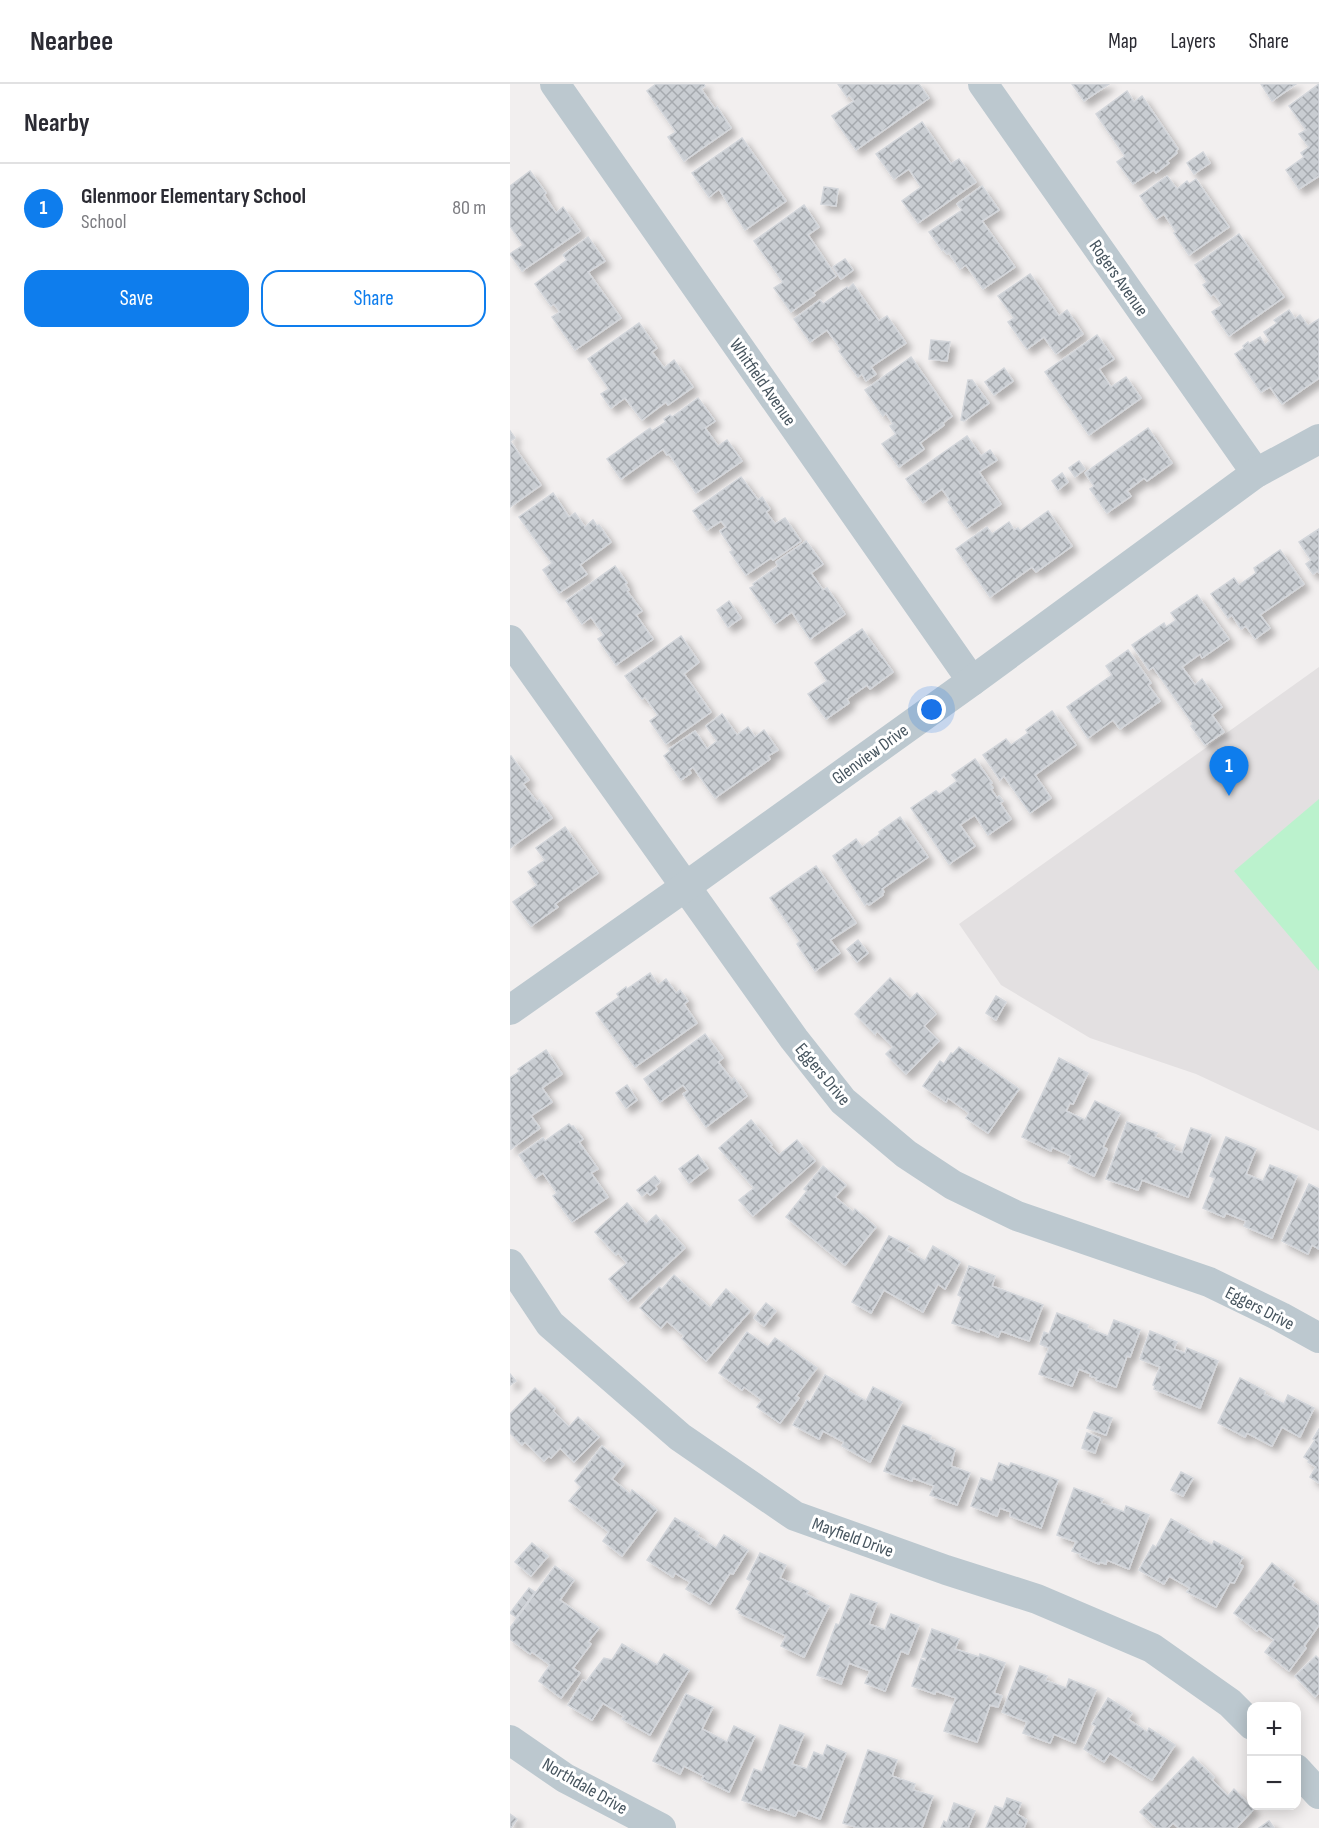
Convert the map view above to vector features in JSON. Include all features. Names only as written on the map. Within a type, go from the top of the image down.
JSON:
[{"type":"street","name":"Whitfield Avenue","points":[[555,84],[972,681]]},
{"type":"street","name":"Rogers Avenue","points":[[983,84],[1256,473]]},
{"type":"street","name":"Glenview Drive","points":[[510,1010],[972,681],[1256,473],[1319,438]]},
{"type":"street","name":"Eggers Drive","points":[[510,640],[794,1039],[843,1101],[906,1155],[953,1185],[1017,1216],[1209,1282],[1319,1338]]},
{"type":"street","name":"Mayfield Drive","points":[[510,1264],[550,1324],[680,1437],[795,1516],[946,1570],[1037,1599],[1152,1648],[1230,1703],[1247,1721]]},
{"type":"street","name":"Northdale Drive","points":[[510,1740],[565,1778],[662,1828]]},
{"type":"street","points":[[1301,1774],[1319,1794]]},
{"type":"shaded area","points":[[1319,667],[1319,1131],[1196,1074],[1090,1038],[1001,985],[959,924]]},
{"type":"green space","points":[[1319,799],[1319,971],[1234,871]]},
{"type":"building","points":[[656,84],[704,84],[705,86],[701,89],[731,128],[684,161],[668,137],[676,132],[647,91]]},
{"type":"building","points":[[838,84],[919,84],[929,98],[856,150],[832,116],[854,101],[849,95],[847,97]]},
{"type":"building","points":[[1072,84],[1109,84],[1084,101]]},
{"type":"building","points":[[1261,84],[1296,84],[1272,101]]},
{"type":"building","points":[[1319,84],[1319,176],[1299,189],[1286,170],[1304,157],[1301,153],[1309,147],[1299,134],[1306,130],[1289,106]]},
{"type":"building","points":[[1127,91],[1134,102],[1142,96],[1178,149],[1177,153],[1167,161],[1169,163],[1156,173],[1154,170],[1133,184],[1117,162],[1125,156],[1096,114]]},
{"type":"building","points":[[922,122],[951,164],[959,159],[976,182],[918,223],[902,201],[921,187],[909,169],[894,179],[876,154]]},
{"type":"building","points":[[742,138],[786,201],[745,230],[719,189],[709,197],[692,173]]},
{"type":"building","points":[[1203,152],[1210,163],[1194,174],[1187,163]]},
{"type":"building","points":[[530,171],[546,193],[544,195],[556,213],[563,207],[580,231],[522,271],[510,254],[523,245],[510,226],[510,186]]},
{"type":"building","points":[[1167,176],[1177,189],[1187,181],[1189,184],[1196,179],[1229,227],[1189,255],[1164,214],[1156,219],[1140,196]]},
{"type":"building","points":[[982,186],[999,210],[982,221],[1015,267],[983,289],[966,265],[960,269],[949,253],[942,250],[929,232],[962,210],[957,204]]},
{"type":"building","points":[[824,187],[838,189],[836,206],[821,204]]},
{"type":"building","points":[[804,205],[819,227],[808,235],[836,276],[791,312],[774,288],[783,282],[754,241]]},
{"type":"building","points":[[1239,234],[1284,297],[1229,336],[1212,312],[1222,305],[1203,285],[1207,282],[1195,265]]},
{"type":"building","points":[[588,237],[605,261],[588,272],[621,318],[575,350],[552,317],[560,312],[554,304],[551,306],[535,284],[567,260],[563,255]]},
{"type":"building","points":[[845,259],[853,270],[841,279],[833,267]]},
{"type":"building","points":[[1030,274],[1059,316],[1067,310],[1083,334],[1056,354],[1044,337],[1027,349],[1008,322],[1014,318],[998,296]]},
{"type":"building","points":[[853,284],[879,321],[887,316],[906,343],[871,367],[876,374],[866,381],[862,374],[858,377],[827,330],[810,342],[794,319],[820,300],[823,304]]},
{"type":"building","points":[[1289,310],[1295,319],[1300,315],[1308,326],[1319,319],[1319,378],[1282,404],[1270,387],[1261,392],[1235,354],[1248,342],[1249,344],[1260,337],[1265,345],[1270,341],[1264,332],[1277,323],[1274,320]]},
{"type":"building","points":[[639,323],[657,348],[652,352],[664,368],[674,360],[693,387],[668,405],[666,402],[642,420],[625,398],[611,408],[601,394],[609,389],[588,359]]},
{"type":"building","points":[[1097,335],[1114,359],[1099,369],[1111,387],[1126,377],[1141,398],[1089,435],[1045,372]]},
{"type":"building","points":[[931,340],[950,342],[947,361],[929,359]]},
{"type":"building","points":[[911,357],[952,416],[920,443],[924,449],[899,467],[882,444],[896,434],[890,426],[893,424],[886,413],[883,416],[865,390]]},
{"type":"building","points":[[1004,368],[1013,381],[994,395],[985,382]]},
{"type":"building","points":[[968,380],[972,380],[989,403],[964,421],[961,420]]},
{"type":"building","points":[[698,398],[715,421],[705,428],[718,446],[727,440],[742,461],[696,493],[669,454],[667,455],[663,449],[621,479],[607,459],[650,428],[652,431],[666,422],[664,419],[670,415],[672,417]]},
{"type":"building","points":[[1148,428],[1172,463],[1147,481],[1144,478],[1127,491],[1131,496],[1107,513],[1090,489],[1094,486],[1085,473]]},
{"type":"building","points":[[510,431],[515,438],[510,441]]},
{"type":"building","points":[[967,436],[981,456],[990,450],[997,460],[979,472],[1001,504],[967,528],[948,502],[950,500],[942,489],[923,503],[906,479]]},
{"type":"building","points":[[510,441],[541,485],[510,507]]},
{"type":"building","points":[[1079,461],[1085,469],[1075,477],[1069,468]]},
{"type":"building","points":[[1062,473],[1068,482],[1058,490],[1052,481]]},
{"type":"building","points":[[741,477],[758,500],[762,497],[770,509],[766,512],[775,524],[785,518],[801,541],[746,575],[730,552],[733,550],[720,531],[726,527],[721,521],[707,530],[693,511]]},
{"type":"building","points":[[553,493],[569,517],[575,513],[585,527],[593,520],[611,542],[580,565],[587,574],[559,593],[543,570],[552,563],[519,517]]},
{"type":"building","points":[[1048,511],[1072,546],[1036,572],[1032,567],[990,597],[956,549],[987,527],[992,534],[1009,522],[1014,530],[1018,528],[1020,531]]},
{"type":"building","points":[[1319,529],[1319,573],[1318,571],[1313,574],[1306,564],[1311,560],[1299,542]]},
{"type":"building","points":[[806,541],[823,564],[811,573],[823,590],[827,588],[845,614],[810,639],[792,612],[775,624],[750,588],[778,566],[776,562]]},
{"type":"building","points":[[1280,550],[1304,584],[1260,615],[1270,628],[1255,639],[1246,626],[1241,629],[1232,615],[1228,618],[1211,594],[1234,578],[1239,585],[1256,573],[1254,568]]},
{"type":"building","points":[[615,566],[627,583],[625,584],[629,590],[627,591],[642,611],[636,615],[653,639],[616,665],[598,639],[604,635],[591,617],[582,624],[566,601]]},
{"type":"building","points":[[1197,595],[1229,639],[1202,658],[1200,654],[1182,667],[1195,685],[1202,679],[1222,707],[1212,715],[1224,732],[1205,745],[1153,667],[1149,670],[1132,645],[1164,623],[1166,627],[1176,620],[1171,613]]},
{"type":"building","points":[[729,601],[741,618],[728,627],[717,610]]},
{"type":"building","points":[[862,629],[893,672],[870,689],[867,685],[847,699],[849,703],[826,719],[808,694],[827,681],[815,663]]},
{"type":"building","points":[[681,636],[699,662],[684,674],[711,712],[666,744],[650,721],[658,715],[645,697],[642,699],[625,676]]},
{"type":"building","points":[[1128,650],[1151,683],[1148,685],[1160,701],[1120,729],[1113,720],[1088,738],[1067,707],[1112,675],[1106,666]]},
{"type":"building","points":[[1052,711],[1076,745],[1035,775],[1051,798],[1030,813],[1004,776],[1000,780],[983,755],[1006,739],[1011,745],[1028,733],[1026,730]]},
{"type":"building","points":[[722,714],[737,735],[748,727],[755,737],[764,730],[778,750],[768,756],[770,759],[715,798],[693,767],[689,770],[691,773],[681,780],[664,756],[670,751],[669,749],[695,731],[707,749],[717,741],[706,726]]},
{"type":"building","points":[[510,757],[529,780],[523,784],[552,818],[510,848]]},
{"type":"building","points":[[975,759],[992,783],[990,784],[993,788],[991,789],[997,798],[999,796],[1003,801],[1000,803],[1011,819],[988,835],[975,815],[960,825],[975,846],[949,864],[911,808],[936,791],[939,794],[957,781],[952,775]]},
{"type":"building","points":[[900,817],[928,857],[882,889],[883,895],[869,905],[867,903],[865,905],[833,856],[856,839],[862,847]]},
{"type":"building","points":[[565,827],[598,873],[555,904],[558,907],[531,926],[513,902],[537,885],[528,872],[545,860],[536,848]]},
{"type":"building","points":[[816,866],[856,923],[830,940],[840,953],[815,971],[797,944],[800,941],[770,898]]},
{"type":"building","points":[[858,940],[868,953],[857,962],[847,949]]},
{"type":"building","points":[[650,973],[658,985],[666,979],[676,993],[680,990],[688,1001],[684,1004],[697,1023],[635,1067],[596,1013],[619,997],[617,994],[626,987],[627,989]]},
{"type":"building","points":[[890,978],[910,999],[917,993],[936,1014],[924,1026],[939,1041],[906,1074],[886,1054],[893,1047],[877,1031],[875,1034],[855,1014]]},
{"type":"building","points":[[996,996],[1006,1002],[996,1020],[986,1013]]},
{"type":"building","points":[[705,1034],[723,1058],[718,1062],[747,1096],[706,1127],[683,1094],[688,1091],[683,1085],[660,1102],[644,1079]]},
{"type":"building","points":[[959,1047],[1019,1089],[988,1133],[966,1118],[969,1113],[948,1098],[946,1102],[923,1086],[940,1061],[944,1064],[951,1053],[953,1054]]},
{"type":"building","points":[[546,1050],[562,1074],[542,1088],[552,1102],[531,1116],[540,1128],[511,1149],[510,1078],[520,1071],[518,1069]]},
{"type":"building","points":[[1059,1058],[1088,1073],[1073,1104],[1070,1103],[1066,1111],[1085,1120],[1095,1101],[1120,1113],[1103,1147],[1107,1149],[1094,1176],[1068,1163],[1071,1156],[1052,1147],[1051,1151],[1022,1137]]},
{"type":"building","points":[[627,1085],[637,1100],[626,1108],[616,1093]]},
{"type":"building","points":[[751,1120],[779,1155],[797,1140],[815,1161],[753,1216],[739,1200],[754,1188],[719,1148]]},
{"type":"building","points":[[1127,1122],[1157,1133],[1155,1137],[1175,1145],[1173,1150],[1182,1153],[1191,1128],[1211,1135],[1188,1197],[1142,1180],[1138,1190],[1106,1179]]},
{"type":"building","points":[[569,1124],[583,1139],[579,1142],[598,1169],[591,1173],[608,1197],[572,1222],[553,1196],[557,1193],[543,1173],[535,1178],[519,1155],[543,1138],[545,1141]]},
{"type":"building","points":[[1226,1137],[1256,1149],[1246,1174],[1263,1181],[1270,1165],[1297,1176],[1272,1238],[1244,1226],[1246,1221],[1226,1213],[1224,1217],[1203,1208],[1215,1178],[1210,1176]]},
{"type":"building","points":[[698,1155],[708,1168],[689,1183],[679,1169]]},
{"type":"building","points":[[823,1166],[846,1185],[835,1197],[853,1212],[855,1209],[876,1227],[845,1265],[786,1217],[807,1191],[804,1189]]},
{"type":"building","points":[[655,1176],[660,1182],[655,1186],[657,1189],[650,1195],[647,1192],[642,1196],[637,1190]]},
{"type":"building","points":[[1309,1184],[1319,1189],[1319,1249],[1312,1245],[1308,1254],[1282,1241]]},
{"type":"building","points":[[627,1203],[646,1224],[656,1215],[685,1248],[628,1301],[609,1279],[627,1263],[618,1253],[616,1255],[595,1232]]},
{"type":"building","points":[[889,1236],[909,1246],[906,1250],[925,1261],[933,1246],[960,1262],[945,1289],[938,1284],[923,1312],[884,1290],[871,1313],[852,1302]]},
{"type":"building","points":[[969,1266],[995,1276],[992,1286],[1043,1305],[1029,1341],[1001,1331],[998,1337],[980,1329],[979,1332],[952,1323],[962,1297],[958,1295]]},
{"type":"building","points":[[674,1275],[710,1308],[726,1289],[750,1311],[706,1361],[682,1339],[684,1336],[667,1321],[661,1328],[640,1308],[659,1287],[662,1289]]},
{"type":"building","points":[[766,1303],[776,1311],[764,1326],[754,1318]]},
{"type":"building","points":[[1057,1313],[1088,1325],[1087,1328],[1108,1336],[1114,1320],[1140,1330],[1130,1357],[1127,1356],[1116,1387],[1096,1380],[1097,1378],[1090,1376],[1091,1374],[1079,1369],[1072,1386],[1039,1374],[1049,1348],[1040,1344],[1044,1332],[1049,1334]]},
{"type":"building","points":[[1150,1331],[1177,1342],[1174,1349],[1185,1353],[1187,1348],[1218,1361],[1200,1408],[1154,1389],[1153,1385],[1160,1367],[1140,1359]]},
{"type":"building","points":[[747,1332],[768,1347],[775,1338],[817,1368],[796,1396],[799,1398],[780,1423],[757,1407],[762,1400],[744,1387],[742,1390],[719,1373]]},
{"type":"building","points":[[510,1374],[516,1381],[510,1385]]},
{"type":"building","points":[[825,1375],[866,1401],[873,1387],[902,1402],[870,1462],[842,1446],[844,1442],[823,1431],[819,1439],[793,1425],[807,1400],[810,1402]]},
{"type":"building","points":[[1240,1378],[1284,1404],[1288,1395],[1314,1408],[1300,1437],[1282,1427],[1272,1446],[1247,1433],[1245,1437],[1218,1423]]},
{"type":"building","points":[[535,1388],[555,1408],[553,1411],[569,1427],[578,1417],[599,1437],[574,1462],[560,1448],[551,1458],[549,1456],[544,1461],[525,1442],[522,1445],[510,1433],[510,1414]]},
{"type":"building","points":[[1094,1412],[1112,1418],[1106,1435],[1087,1428]]},
{"type":"building","points":[[903,1425],[955,1449],[951,1466],[970,1473],[957,1505],[930,1495],[934,1486],[884,1471]]},
{"type":"building","points":[[1319,1429],[1319,1483],[1310,1477],[1316,1467],[1304,1457]]},
{"type":"building","points":[[1087,1433],[1100,1438],[1095,1453],[1082,1448]]},
{"type":"building","points":[[602,1446],[624,1464],[612,1479],[630,1494],[632,1490],[657,1510],[622,1556],[603,1541],[609,1532],[569,1501],[581,1487],[575,1481]]},
{"type":"building","points":[[999,1463],[1009,1467],[1011,1463],[1058,1480],[1041,1528],[1010,1516],[1011,1512],[1000,1508],[997,1516],[971,1506],[981,1478],[992,1482]]},
{"type":"building","points":[[1181,1472],[1193,1478],[1183,1496],[1171,1490]]},
{"type":"building","points":[[1074,1488],[1103,1499],[1101,1503],[1124,1512],[1126,1506],[1149,1515],[1129,1569],[1107,1560],[1106,1564],[1100,1562],[1099,1564],[1080,1556],[1081,1554],[1072,1551],[1076,1542],[1057,1535]]},
{"type":"building","points":[[675,1518],[699,1533],[697,1536],[716,1548],[724,1535],[748,1550],[710,1604],[686,1589],[690,1582],[675,1573],[673,1577],[647,1560]]},
{"type":"building","points":[[1171,1519],[1190,1530],[1188,1532],[1212,1545],[1214,1541],[1243,1557],[1239,1564],[1243,1566],[1234,1583],[1230,1582],[1216,1607],[1187,1592],[1190,1588],[1169,1576],[1164,1584],[1139,1570],[1153,1545],[1156,1547]]},
{"type":"building","points":[[532,1543],[548,1556],[531,1576],[515,1562]]},
{"type":"building","points":[[760,1553],[786,1565],[780,1578],[808,1591],[806,1594],[829,1606],[804,1657],[781,1646],[786,1636],[739,1613],[740,1611],[736,1609],[751,1581],[747,1579]]},
{"type":"building","points":[[1272,1563],[1295,1581],[1292,1586],[1319,1606],[1319,1625],[1289,1671],[1265,1652],[1274,1640],[1259,1629],[1257,1631],[1234,1613]]},
{"type":"building","points":[[555,1566],[574,1580],[560,1600],[599,1628],[588,1642],[591,1644],[573,1668],[580,1673],[561,1698],[539,1681],[550,1665],[510,1639],[510,1628]]},
{"type":"building","points":[[529,1588],[535,1592],[516,1617],[510,1613]]},
{"type":"building","points":[[851,1594],[877,1603],[869,1624],[885,1630],[891,1614],[919,1625],[908,1654],[901,1651],[885,1691],[865,1683],[870,1671],[849,1663],[841,1684],[817,1675],[836,1624],[839,1625]]},
{"type":"building","points":[[932,1629],[959,1639],[955,1649],[979,1657],[980,1654],[1005,1663],[994,1693],[1002,1696],[998,1707],[990,1705],[977,1742],[944,1731],[956,1698],[912,1686],[921,1659],[925,1661],[926,1658],[922,1657]]},
{"type":"building","points":[[622,1644],[657,1665],[664,1654],[689,1670],[650,1735],[622,1719],[624,1716],[603,1703],[592,1720],[568,1705],[583,1680],[586,1682],[604,1658],[612,1660]]},
{"type":"building","points":[[1316,1656],[1319,1659],[1319,1693],[1315,1697],[1295,1676]]},
{"type":"building","points":[[1020,1666],[1047,1676],[1045,1680],[1066,1688],[1069,1679],[1096,1690],[1075,1743],[1054,1734],[1050,1743],[1023,1733],[1027,1722],[1002,1712]]},
{"type":"building","points":[[686,1694],[713,1707],[702,1729],[727,1742],[734,1726],[755,1736],[729,1792],[702,1779],[704,1776],[684,1766],[680,1774],[653,1761]]},
{"type":"building","points":[[1108,1698],[1132,1713],[1128,1719],[1147,1732],[1149,1728],[1175,1745],[1152,1780],[1110,1753],[1104,1762],[1084,1749],[1096,1726],[1092,1724]]},
{"type":"building","points":[[780,1725],[804,1734],[792,1764],[807,1769],[814,1752],[823,1756],[827,1745],[846,1753],[820,1819],[798,1810],[795,1816],[742,1800],[754,1769],[762,1772]]},
{"type":"building","points":[[868,1750],[897,1760],[892,1776],[915,1784],[913,1790],[933,1796],[922,1828],[858,1828],[843,1823]]},
{"type":"building","points":[[1193,1757],[1214,1777],[1212,1780],[1228,1796],[1234,1789],[1247,1802],[1247,1810],[1253,1810],[1236,1828],[1179,1828],[1173,1823],[1168,1828],[1157,1828],[1140,1812]]},
{"type":"building","points":[[1007,1798],[1021,1803],[1017,1814],[1027,1820],[1024,1828],[986,1828],[995,1806],[1003,1809]]},
{"type":"building","points":[[954,1803],[975,1811],[968,1828],[941,1828],[944,1821],[947,1823]]},
{"type":"building","points":[[510,1814],[517,1819],[511,1828],[510,1828]]},
{"type":"building","points":[[1269,1821],[1274,1828],[1259,1828]]},
{"type":"place","name":"Glenmoor Elementary School","points":[[1229,796]]}]
